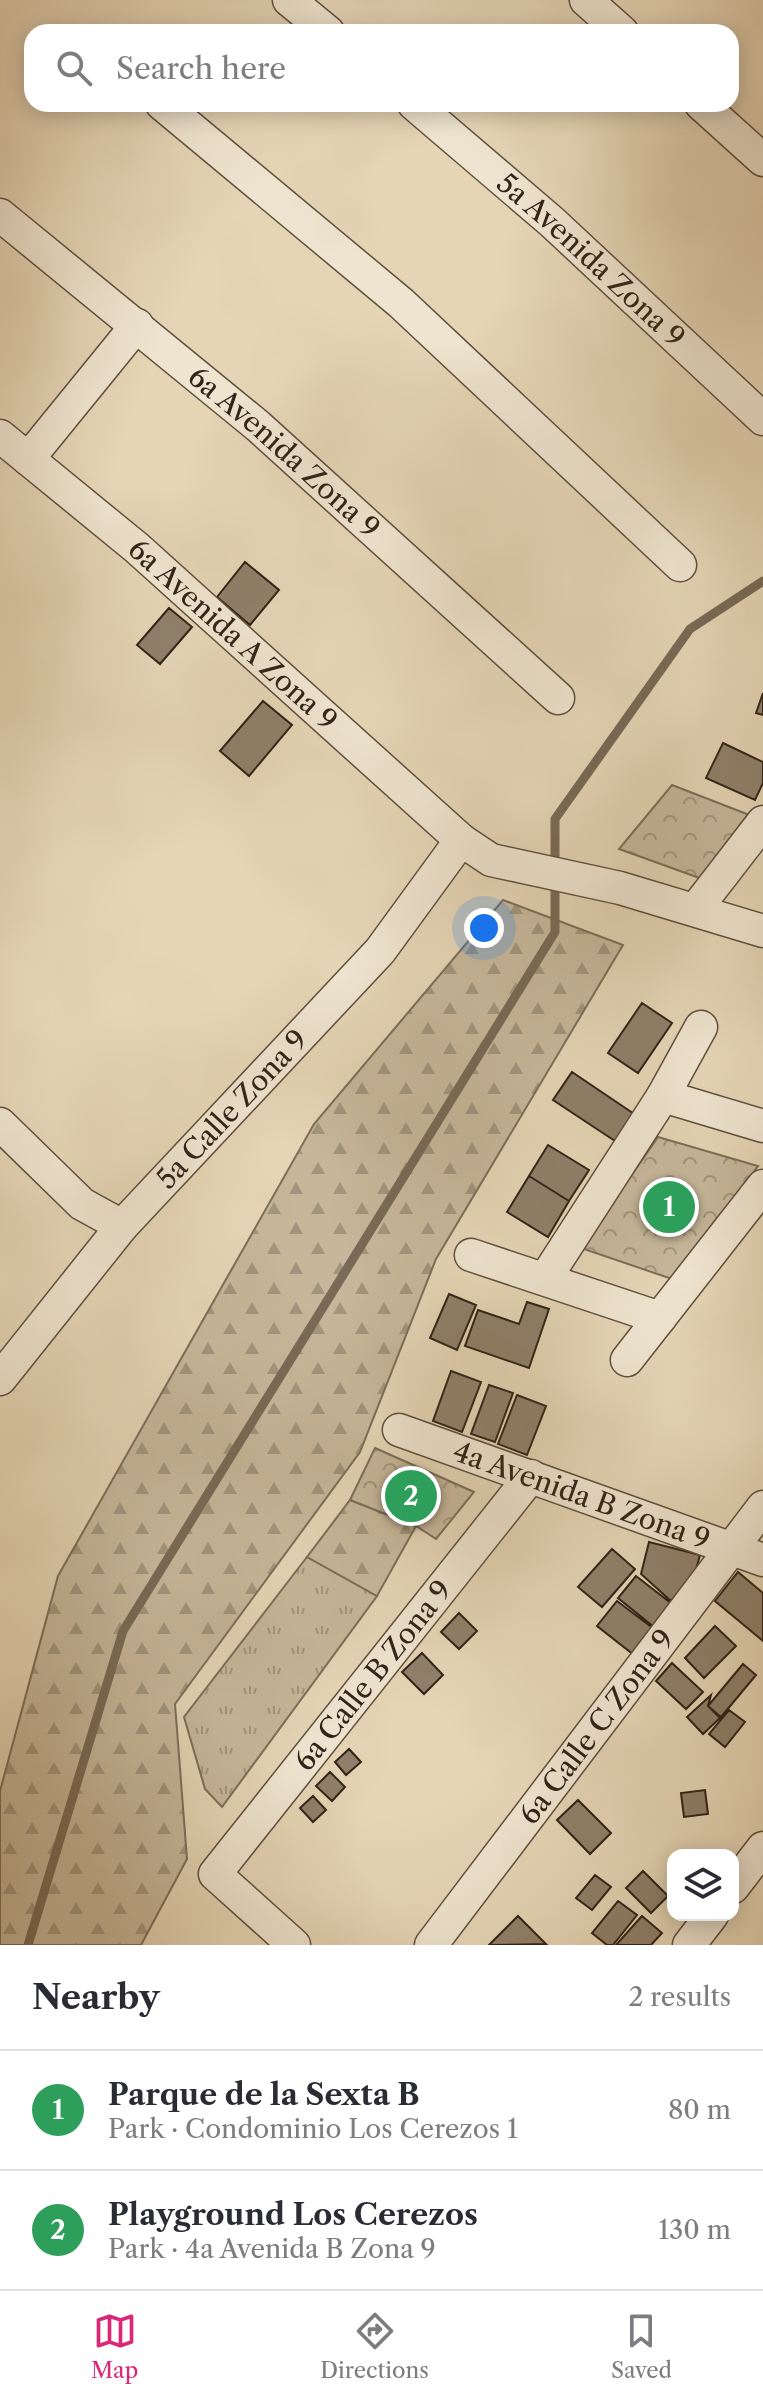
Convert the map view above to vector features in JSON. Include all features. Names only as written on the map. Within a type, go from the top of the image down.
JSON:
[{"type":"street","points":[[289,0],[318,24]]},
{"type":"street","points":[[586,0],[613,24]]},
{"type":"street","points":[[172,112],[401,303],[680,565]]},
{"type":"street","name":"5a Avenida Zona 9","points":[[423,112],[552,222],[763,419]]},
{"type":"street","points":[[710,112],[763,160]]},
{"type":"street","name":"6a Avenida Zona 9","points":[[0,215],[258,426],[558,698]]},
{"type":"street","points":[[28,459],[137,325]]},
{"type":"street","name":"6a Avenida A Zona 9","points":[[0,436],[137,548],[461,840],[491,860],[620,888],[695,910]]},
{"type":"street","points":[[763,822],[695,910],[763,931]]},
{"type":"street","name":"5a Calle Zona 9","points":[[0,1379],[122,1226],[380,951],[461,840]]},
{"type":"street","points":[[545,1279],[663,1096],[701,1027]]},
{"type":"street","points":[[663,1096],[763,1126]]},
{"type":"street","points":[[0,1124],[82,1204],[122,1226]]},
{"type":"street","points":[[627,1360],[763,1186]]},
{"type":"street","points":[[471,1255],[660,1318]]},
{"type":"street","name":"4a Avenida B Zona 9","points":[[399,1430],[734,1546],[763,1560]]},
{"type":"street","name":"6a Calle B Zona 9","points":[[294,1945],[215,1874],[531,1476]]},
{"type":"street","name":"6a Calle C Zona 9","points":[[431,1945],[763,1507]]},
{"type":"street","points":[[739,1879],[763,1848]]},
{"type":"street","points":[[689,1945],[707,1921]]},
{"type":"green space","points":[[672,785],[752,816],[705,880],[619,849]]},
{"type":"green space","points":[[503,900],[623,945],[436,1259],[360,1452],[175,1704],[187,1859],[141,1945],[0,1945],[0,1791],[58,1576],[314,1124]]},
{"type":"green space","points":[[658,1137],[758,1166],[675,1280],[581,1248]]},
{"type":"green space","points":[[375,1448],[474,1492],[436,1539],[416,1526],[350,1500]]},
{"type":"green space","points":[[350,1500],[416,1526],[377,1596],[307,1557]]},
{"type":"green space","points":[[307,1557],[377,1596],[222,1807],[205,1789],[184,1717]]},
{"type":"building","points":[[245,562],[279,590],[250,625],[217,597]]},
{"type":"building","points":[[169,608],[192,627],[160,664],[137,645]]},
{"type":"building","points":[[763,693],[763,715],[756,713]]},
{"type":"building","points":[[263,701],[292,725],[249,776],[220,751]]},
{"type":"building","points":[[723,743],[763,762],[763,783],[755,800],[706,778]]},
{"type":"building","points":[[642,1003],[672,1023],[638,1073],[608,1053]]},
{"type":"building","points":[[572,1072],[643,1120],[624,1147],[553,1100]]},
{"type":"building","points":[[548,1145],[589,1170],[569,1201],[529,1176]]},
{"type":"building","points":[[529,1176],[569,1201],[548,1237],[507,1212]]},
{"type":"building","points":[[449,1294],[476,1305],[457,1350],[430,1338]]},
{"type":"building","points":[[527,1302],[549,1309],[529,1368],[465,1346],[478,1310],[519,1324]]},
{"type":"building","points":[[451,1371],[481,1382],[462,1432],[433,1421]]},
{"type":"building","points":[[489,1385],[513,1393],[495,1442],[471,1434]]},
{"type":"building","points":[[517,1395],[546,1406],[527,1455],[498,1444]]},
{"type":"building","points":[[649,1542],[700,1555],[694,1577],[671,1601],[641,1574]]},
{"type":"building","points":[[612,1549],[635,1569],[602,1607],[578,1587]]},
{"type":"building","points":[[738,1572],[763,1593],[763,1641],[715,1601]]},
{"type":"building","points":[[636,1576],[672,1604],[654,1627],[618,1598]]},
{"type":"building","points":[[617,1601],[654,1629],[634,1655],[597,1626]]},
{"type":"building","points":[[459,1613],[477,1631],[459,1649],[441,1632]]},
{"type":"building","points":[[715,1626],[736,1646],[704,1678],[685,1658]]},
{"type":"building","points":[[422,1653],[443,1675],[424,1694],[402,1672]]},
{"type":"building","points":[[672,1663],[703,1692],[686,1709],[656,1681]]},
{"type":"building","points":[[743,1664],[756,1675],[721,1717],[708,1706]]},
{"type":"building","points":[[711,1695],[708,1706],[720,1718],[703,1734],[687,1717]]},
{"type":"building","points":[[729,1710],[745,1722],[725,1747],[709,1734]]},
{"type":"building","points":[[349,1749],[361,1762],[346,1775],[335,1762]]},
{"type":"building","points":[[330,1772],[345,1787],[332,1801],[316,1786]]},
{"type":"building","points":[[705,1790],[708,1814],[684,1817],[681,1793]]},
{"type":"building","points":[[313,1796],[326,1810],[313,1822],[300,1808]]},
{"type":"building","points":[[578,1800],[611,1833],[590,1854],[557,1820]]},
{"type":"building","points":[[643,1871],[667,1897],[651,1913],[626,1888]]},
{"type":"building","points":[[595,1875],[611,1887],[592,1910],[576,1898]]},
{"type":"building","points":[[618,1901],[637,1915],[613,1945],[607,1945],[592,1933]]},
{"type":"building","points":[[518,1916],[546,1944],[489,1945]]},
{"type":"building","points":[[642,1916],[662,1933],[651,1945],[616,1945]]},
{"type":"waterway","points":[[555,866],[555,819],[690,629],[763,581]]},
{"type":"waterway","points":[[28,1945],[123,1631],[555,932],[555,881]]},
{"type":"place","name":"Parque de la Sexta B","points":[[669,1207]]},
{"type":"place","name":"Playground Los Cerezos","points":[[411,1496]]}]
